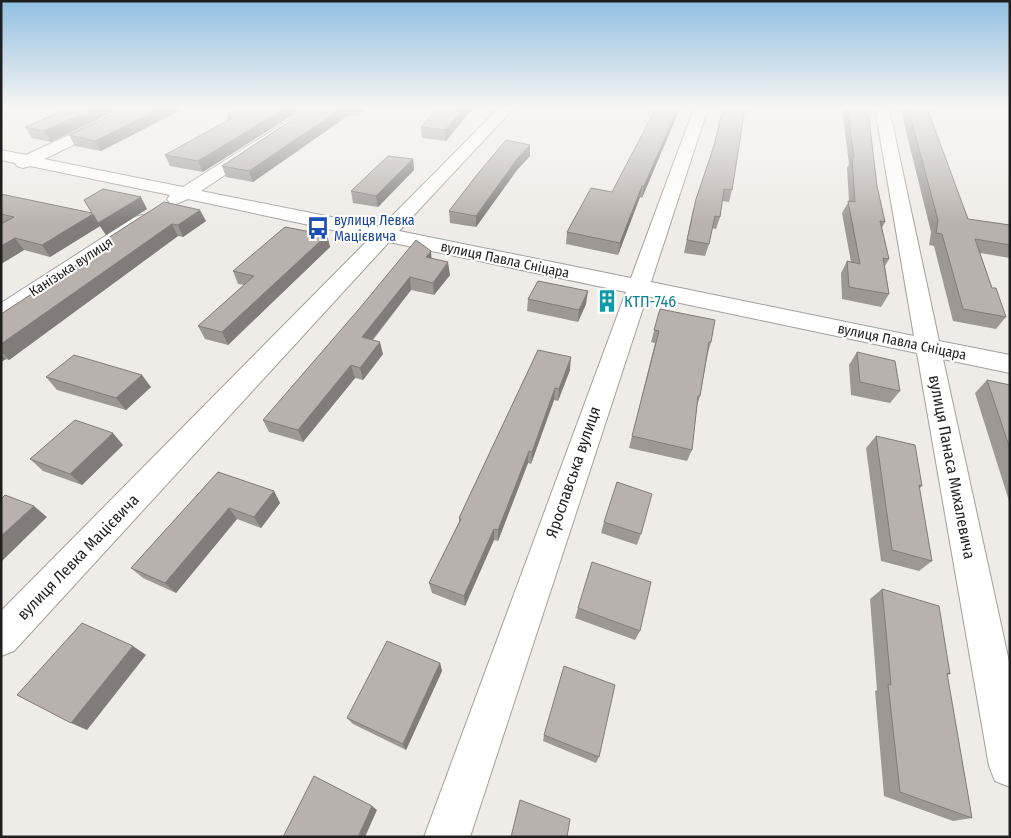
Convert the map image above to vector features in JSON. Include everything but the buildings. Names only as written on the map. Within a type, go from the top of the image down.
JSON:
[{"type":"street","points":[[1,173],[57,147]]},
{"type":"street","name":"Канізька вулиця","points":[[1,313],[256,147]]},
{"type":"street","name":"вулиця Левка Мацієвича","points":[[1,638],[469,147]]},
{"type":"street","name":"Ярославська вулиця","points":[[447,837],[687,147]]},
{"type":"street","name":"вулиця Панаса Михалевича","points":[[890,147],[1010,766]]},
{"type":"street","name":"вулиця Павла Сніцара","points":[[1,155],[1010,364]]},
{"type":"place","name":"вулиця Левка Мацієвича","points":[[318,228]]},
{"type":"place","name":"КТП-746","points":[[607,301]]}]
